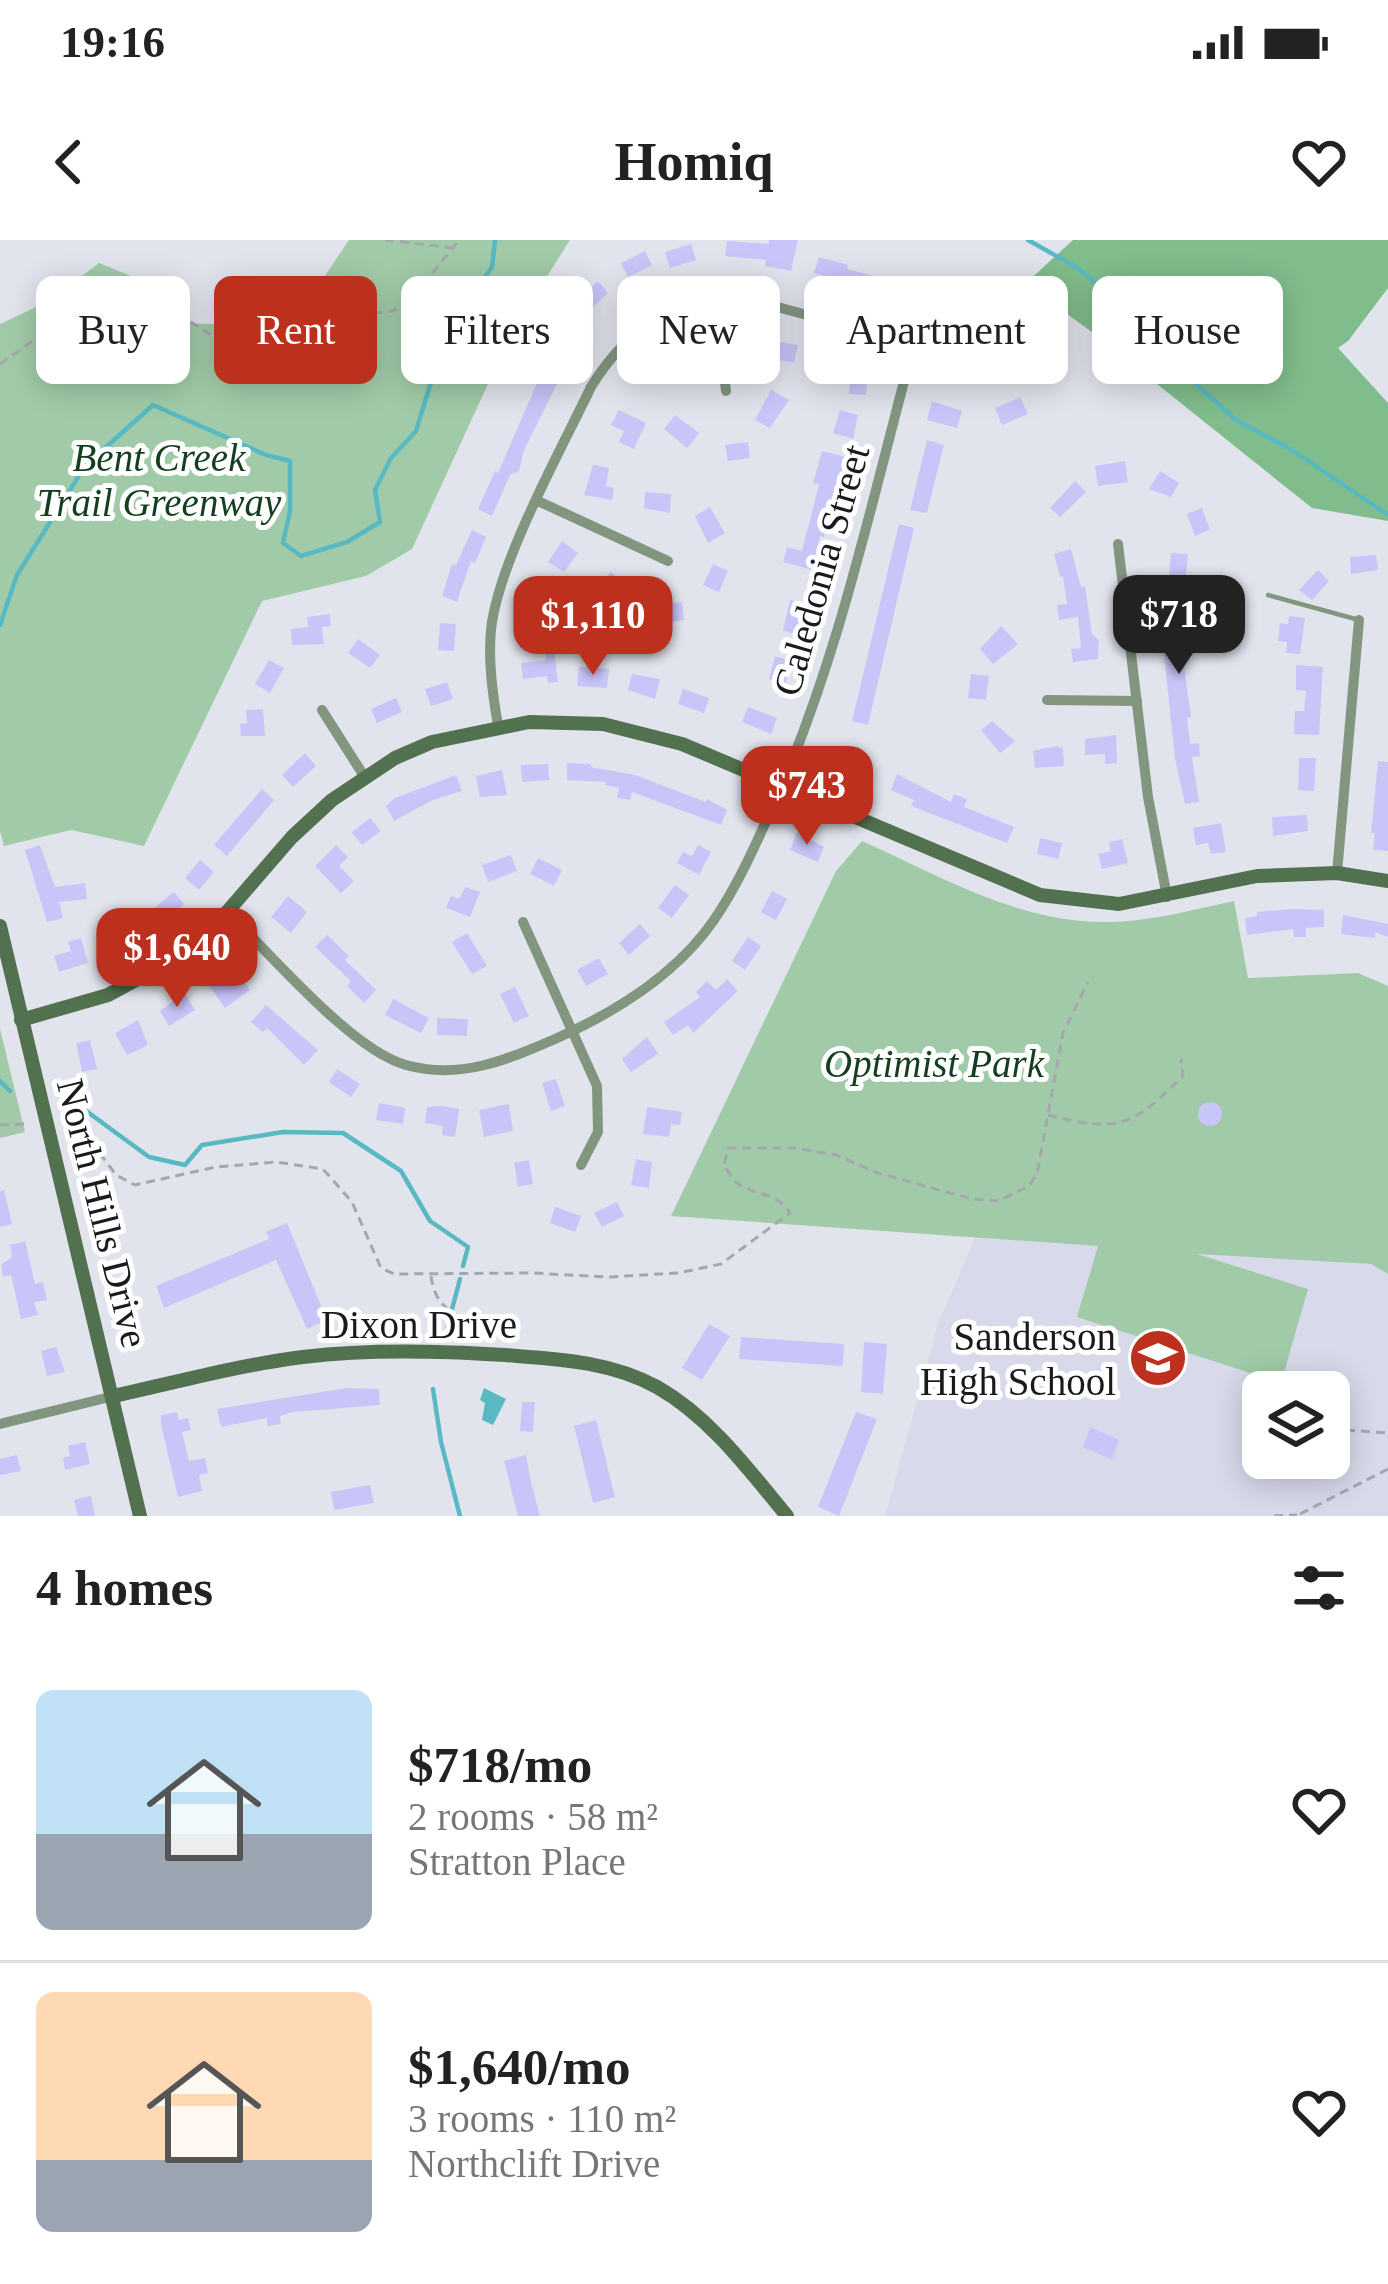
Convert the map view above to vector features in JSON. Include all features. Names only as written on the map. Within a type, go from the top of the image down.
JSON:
[{"type":"street","points":[[498,725],[492,622],[503,583],[590,387],[617,351]]},
{"type":"street","points":[[725,384],[726,392]]},
{"type":"street","name":"Caledonia Street","points":[[227,912],[340,1022],[383,1056],[407,1066],[458,1072],[494,1064],[617,1009],[657,980],[714,920],[782,787],[822,683],[903,384]]},
{"type":"street","points":[[538,501],[668,561]]},
{"type":"street","points":[[1118,544],[1148,797],[1167,897]]},
{"type":"street","points":[[1337,873],[1360,620]]},
{"type":"street","points":[[1047,700],[1137,701]]},
{"type":"street","points":[[322,710],[364,776]]},
{"type":"street","points":[[22,1020],[74,1008],[178,957],[227,912],[292,837],[364,776],[432,742],[498,725],[566,722],[641,732],[682,744],[1027,891],[1090,903],[1167,897],[1257,876],[1337,873],[1388,881]]},
{"type":"street","points":[[523,922],[597,1086],[598,1132],[581,1165]]},
{"type":"street","name":"North Hills Drive","points":[[0,926],[140,1516]]},
{"type":"street","name":"Dixon Drive","points":[[0,1424],[303,1357],[386,1351],[596,1364],[658,1388],[706,1424],[787,1516]]},
{"type":"lane","points":[[1268,595],[1360,620]]},
{"type":"path","points":[[385,240],[454,248]]},
{"type":"path","points":[[0,364],[37,338],[55,312],[71,301],[116,291],[145,294],[218,339],[278,361],[316,320],[393,311],[418,291],[459,240]]},
{"type":"path","points":[[68,1129],[80,1127],[116,1175],[135,1185],[276,1162],[323,1169],[352,1202],[381,1268],[394,1274],[608,1277],[678,1273],[721,1264],[790,1213],[787,1205],[766,1193],[739,1185],[724,1166],[728,1148],[795,1148],[836,1155],[950,1195],[998,1202],[1029,1186],[1037,1174],[1063,1034],[1088,982]]},
{"type":"path","points":[[1048,1115],[1088,1125],[1131,1120],[1184,1076],[1181,1059]]},
{"type":"path","points":[[0,1125],[25,1124]]},
{"type":"path","points":[[431,1274],[441,1306],[476,1324],[482,1354]]},
{"type":"path","points":[[1350,1430],[1388,1433]]},
{"type":"path","points":[[1274,1516],[1300,1515],[1388,1469]]},
{"type":"shaded area","name":"Sanderson High School","points":[[975,1238],[1371,1264],[1388,1274],[1388,1516],[885,1516],[938,1324]]},
{"type":"green space","name":"Bent Creek Trail Greenway","points":[[349,240],[570,240],[547,276],[401,276],[401,384],[488,384],[412,549],[366,576],[262,601],[144,846],[71,830],[4,846],[0,831],[0,324],[36,307],[36,384],[190,384],[190,323],[214,324],[214,384],[377,384],[377,276],[325,276]]},
{"type":"green space","points":[[1073,240],[1388,240],[1388,288],[1338,348],[1388,403],[1388,521],[1312,508],[1157,384],[1283,384],[1283,276],[1092,276],[1092,332],[1068,315],[1068,276],[1034,276]]},
{"type":"green space","name":"Bent Creek Trail Greenway","points":[[99,263],[132,276],[82,276]]},
{"type":"green space","name":"Optimist Park","points":[[862,841],[981,895],[1042,915],[1106,922],[1138,920],[1234,901],[1248,978],[1358,973],[1388,986],[1388,1274],[1371,1264],[1197,1254],[1308,1289],[1284,1371],[1244,1371],[1077,1317],[1098,1246],[671,1216],[836,871]]},
{"type":"green space","points":[[0,1029],[25,1132],[0,1138]]},
{"type":"water","points":[[484,1388],[506,1399],[493,1425],[482,1420]]},
{"type":"building","points":[[769,240],[798,240],[791,271],[765,266],[766,260],[725,256],[727,241],[769,244]]},
{"type":"building","points":[[691,244],[696,260],[670,268],[665,252]]},
{"type":"building","points":[[645,251],[652,265],[628,276],[621,263]]},
{"type":"building","points":[[819,257],[875,276],[824,276],[814,273]]},
{"type":"building","points":[[598,281],[608,293],[593,307],[593,286]]},
{"type":"building","points":[[780,342],[798,345],[794,363],[780,360]]},
{"type":"building","points":[[536,384],[557,384],[524,450],[519,471],[510,475],[492,516],[478,509],[495,471],[498,473]]},
{"type":"building","points":[[850,384],[867,384],[866,395],[849,394]]},
{"type":"building","points":[[771,390],[789,400],[770,428],[755,420]]},
{"type":"building","points":[[1020,397],[1028,414],[1002,425],[995,408]]},
{"type":"building","points":[[932,401],[962,411],[957,428],[927,420]]},
{"type":"building","points":[[619,410],[646,423],[634,449],[619,442],[624,431],[611,425]]},
{"type":"building","points":[[840,410],[858,415],[853,439],[833,433]]},
{"type":"building","points":[[675,415],[699,433],[687,448],[664,429]]},
{"type":"building","points":[[927,440],[944,445],[927,513],[910,510]]},
{"type":"building","points":[[748,442],[750,458],[728,461],[725,445]]},
{"type":"building","points":[[822,451],[846,457],[840,490],[824,537],[820,536],[812,570],[783,562],[787,547],[802,551]]},
{"type":"building","points":[[1125,461],[1128,482],[1098,486],[1095,466]]},
{"type":"building","points":[[593,465],[609,468],[606,486],[614,488],[612,500],[584,495]]},
{"type":"building","points":[[1160,471],[1179,483],[1171,497],[1149,489]]},
{"type":"building","points":[[1075,481],[1086,492],[1060,517],[1050,508]]},
{"type":"building","points":[[645,492],[671,494],[670,513],[644,508]]},
{"type":"building","points":[[710,507],[725,533],[708,543],[695,516]]},
{"type":"building","points":[[1202,508],[1210,530],[1195,536],[1187,514]]},
{"type":"building","points":[[899,524],[914,528],[868,725],[852,721]]},
{"type":"building","points":[[472,530],[486,537],[475,563],[471,561],[457,602],[442,596],[452,564],[456,565]]},
{"type":"building","points":[[562,541],[578,553],[564,572],[548,562]]},
{"type":"building","points":[[1071,549],[1081,587],[1085,586],[1092,634],[1099,640],[1098,659],[1073,662],[1071,649],[1081,648],[1078,617],[1059,620],[1057,605],[1067,604],[1054,554]]},
{"type":"building","points":[[1171,553],[1188,554],[1183,601],[1186,629],[1179,630],[1190,744],[1199,743],[1200,756],[1192,757],[1199,802],[1185,804],[1175,759],[1160,616],[1162,601],[1167,600]]},
{"type":"building","points":[[1376,555],[1378,570],[1351,574],[1350,557]]},
{"type":"building","points":[[713,564],[728,571],[719,592],[703,585]]},
{"type":"building","points":[[1318,570],[1329,581],[1312,600],[1299,590]]},
{"type":"building","points":[[611,572],[630,591],[613,609],[603,600],[609,593],[599,584]]},
{"type":"building","points":[[540,586],[556,591],[553,599],[562,602],[558,615],[549,612],[543,629],[528,624]]},
{"type":"building","points":[[790,600],[806,604],[801,635],[783,631]]},
{"type":"building","points":[[682,602],[684,620],[656,624],[653,606]]},
{"type":"building","points":[[330,614],[331,626],[322,627],[324,644],[292,645],[291,629],[308,627],[307,617]]},
{"type":"building","points":[[1289,616],[1305,618],[1300,654],[1286,653],[1287,642],[1278,641],[1280,623],[1288,624]]},
{"type":"building","points":[[440,623],[456,624],[454,651],[438,650]]},
{"type":"building","points":[[1001,626],[1018,644],[993,664],[980,649]]},
{"type":"building","points":[[358,639],[380,655],[370,668],[348,653]]},
{"type":"building","points":[[554,650],[558,682],[548,683],[547,676],[523,679],[521,663],[546,660],[545,651]]},
{"type":"building","points":[[775,656],[791,661],[785,684],[769,679]]},
{"type":"building","points":[[269,660],[284,668],[270,693],[255,684]]},
{"type":"building","points":[[1296,665],[1323,667],[1319,735],[1294,734],[1295,711],[1304,711],[1306,691],[1296,690]]},
{"type":"building","points":[[579,667],[609,669],[607,688],[577,686]]},
{"type":"building","points":[[632,674],[660,679],[655,699],[628,690]]},
{"type":"building","points":[[971,674],[989,676],[986,700],[968,698]]},
{"type":"building","points":[[447,682],[453,699],[431,706],[425,689]]},
{"type":"building","points":[[683,689],[709,698],[704,713],[678,704]]},
{"type":"building","points":[[396,698],[402,712],[377,723],[371,709]]},
{"type":"building","points":[[748,707],[777,718],[771,734],[742,722]]},
{"type":"building","points":[[263,709],[265,736],[241,736],[246,710]]},
{"type":"building","points":[[992,721],[1015,741],[1000,753],[981,730]]},
{"type":"building","points":[[1116,735],[1117,763],[1105,764],[1105,754],[1085,755],[1085,739]]},
{"type":"building","points":[[852,747],[868,754],[857,781],[829,770],[836,753],[847,758]]},
{"type":"building","points":[[1063,748],[1064,766],[1035,768],[1033,751]]},
{"type":"building","points":[[305,753],[316,766],[293,787],[282,775]]},
{"type":"building","points":[[1299,758],[1316,758],[1314,791],[1298,790]]},
{"type":"building","points":[[1378,761],[1388,762],[1388,851],[1373,850],[1375,833],[1371,833]]},
{"type":"building","points":[[567,763],[635,775],[727,810],[721,825],[632,792],[630,800],[617,798],[619,788],[606,782],[567,780]]},
{"type":"building","points":[[548,764],[549,780],[522,782],[521,765]]},
{"type":"building","points":[[502,770],[507,795],[480,797],[476,776]]},
{"type":"building","points":[[897,774],[951,802],[954,794],[967,799],[964,807],[1014,827],[1007,843],[911,806],[914,800],[891,790]]},
{"type":"building","points":[[456,775],[462,791],[394,821],[386,806],[395,798]]},
{"type":"building","points":[[262,789],[274,800],[227,856],[214,845]]},
{"type":"building","points":[[1307,815],[1308,831],[1273,836],[1272,817]]},
{"type":"building","points":[[370,818],[381,831],[362,845],[352,832]]},
{"type":"building","points":[[1221,823],[1226,852],[1211,854],[1208,843],[1196,845],[1193,828]]},
{"type":"building","points":[[797,832],[824,847],[818,862],[790,850]]},
{"type":"building","points":[[1040,838],[1062,843],[1058,859],[1037,854]]},
{"type":"building","points":[[1122,839],[1128,863],[1102,869],[1098,854],[1111,851],[1109,842]]},
{"type":"building","points":[[40,845],[55,887],[85,883],[87,899],[59,902],[63,918],[47,922],[25,850]]},
{"type":"building","points":[[336,845],[348,857],[339,866],[354,881],[341,893],[315,866]]},
{"type":"building","points":[[698,845],[711,852],[699,875],[677,863],[683,852],[692,856]]},
{"type":"building","points":[[511,855],[517,871],[488,882],[482,865]]},
{"type":"building","points":[[538,858],[562,870],[554,886],[530,874]]},
{"type":"building","points":[[200,860],[214,872],[199,890],[185,878]]},
{"type":"building","points":[[675,885],[689,895],[672,918],[658,908]]},
{"type":"building","points":[[465,887],[480,892],[470,917],[446,908],[451,896],[459,899]]},
{"type":"building","points":[[772,891],[787,899],[776,920],[761,912]]},
{"type":"building","points":[[174,892],[184,904],[164,921],[154,908]]},
{"type":"building","points":[[288,896],[307,912],[291,933],[271,917]]},
{"type":"building","points":[[1324,910],[1324,927],[1306,928],[1306,937],[1294,937],[1293,929],[1247,935],[1245,918],[1257,912]]},
{"type":"building","points":[[1343,915],[1388,924],[1388,937],[1375,932],[1375,938],[1341,934]]},
{"type":"building","points":[[135,921],[143,935],[120,948],[111,934]]},
{"type":"building","points":[[640,924],[650,936],[629,955],[619,943]]},
{"type":"building","points":[[467,933],[487,966],[472,974],[452,942]]},
{"type":"building","points":[[327,935],[376,990],[364,1003],[347,986],[351,981],[315,947]]},
{"type":"building","points":[[748,937],[761,946],[745,970],[732,961]]},
{"type":"building","points":[[81,938],[88,963],[59,972],[54,956],[71,951],[68,942]]},
{"type":"building","points":[[599,958],[608,974],[586,986],[577,970]]},
{"type":"building","points":[[217,969],[225,980],[236,971],[250,990],[225,1008],[204,979]]},
{"type":"building","points":[[727,979],[738,991],[693,1033],[688,1025],[673,1035],[664,1022],[700,997],[696,992],[707,981],[716,990]]},
{"type":"building","points":[[515,987],[529,1016],[514,1023],[500,994]]},
{"type":"building","points":[[185,993],[195,1010],[169,1026],[160,1011]]},
{"type":"building","points":[[393,999],[429,1018],[421,1033],[385,1015]]},
{"type":"building","points":[[266,1005],[318,1050],[304,1065],[267,1028],[263,1032],[251,1022]]},
{"type":"building","points":[[437,1018],[468,1019],[467,1036],[437,1035]]},
{"type":"building","points":[[138,1020],[148,1045],[127,1055],[115,1033]]},
{"type":"building","points":[[647,1037],[658,1054],[631,1072],[622,1059]]},
{"type":"building","points":[[90,1040],[97,1069],[82,1072],[76,1043]]},
{"type":"building","points":[[337,1069],[360,1084],[351,1097],[329,1082]]},
{"type":"building","points":[[556,1079],[565,1106],[551,1111],[542,1083]]},
{"type":"building","points":[[1210,1102],[1222,1114],[1210,1126],[1198,1114]]},
{"type":"building","points":[[379,1103],[405,1108],[403,1124],[376,1120]]},
{"type":"building","points":[[509,1104],[513,1131],[484,1137],[479,1110]]},
{"type":"building","points":[[427,1107],[459,1109],[455,1137],[442,1135],[443,1126],[425,1123]]},
{"type":"building","points":[[647,1107],[682,1112],[680,1125],[671,1124],[669,1137],[643,1134]]},
{"type":"building","points":[[636,1159],[652,1162],[649,1188],[631,1185]]},
{"type":"building","points":[[529,1160],[533,1184],[518,1187],[514,1163]]},
{"type":"building","points":[[4,1190],[12,1224],[0,1227],[0,1191]]},
{"type":"building","points":[[617,1202],[624,1216],[602,1227],[594,1213]]},
{"type":"building","points":[[555,1207],[581,1216],[575,1232],[550,1223]]},
{"type":"building","points":[[287,1223],[327,1320],[307,1329],[276,1260],[164,1308],[156,1286],[269,1239],[266,1232]]},
{"type":"building","points":[[25,1241],[35,1284],[43,1282],[47,1300],[34,1302],[38,1315],[21,1319],[11,1275],[3,1277],[1,1265],[12,1257],[10,1245]]},
{"type":"building","points":[[709,1324],[730,1336],[702,1380],[682,1368]]},
{"type":"building","points":[[741,1337],[844,1344],[843,1366],[739,1359]]},
{"type":"building","points":[[864,1342],[887,1344],[883,1394],[861,1392]]},
{"type":"building","points":[[56,1347],[65,1372],[47,1376],[41,1351]]},
{"type":"building","points":[[346,1388],[379,1389],[380,1405],[293,1412],[280,1416],[281,1424],[268,1426],[267,1418],[221,1427],[217,1409]]},
{"type":"building","points":[[522,1402],[535,1402],[533,1432],[520,1431]]},
{"type":"building","points":[[177,1412],[179,1420],[188,1418],[191,1430],[182,1432],[189,1461],[205,1458],[208,1473],[199,1475],[202,1491],[178,1497],[161,1424],[161,1415]]},
{"type":"building","points":[[856,1412],[877,1419],[839,1516],[818,1507]]},
{"type":"building","points":[[596,1420],[615,1497],[593,1503],[574,1426]]},
{"type":"building","points":[[1090,1427],[1119,1440],[1112,1460],[1083,1447]]},
{"type":"building","points":[[85,1442],[90,1464],[65,1470],[68,1446]]},
{"type":"building","points":[[17,1455],[21,1471],[0,1475],[0,1459]]},
{"type":"building","points":[[526,1455],[540,1516],[518,1516],[504,1461]]},
{"type":"building","points":[[370,1485],[374,1503],[334,1510],[331,1492]]},
{"type":"building","points":[[91,1496],[95,1516],[78,1516],[74,1500]]},
{"type":"waterway","points":[[0,625],[17,575],[85,466],[153,405],[290,461],[290,511],[283,543],[301,556],[347,542],[380,522],[375,490],[391,458],[416,431],[447,330],[492,267],[495,240]]},
{"type":"waterway","points":[[1028,240],[1076,267],[1125,306],[1236,420],[1292,450],[1388,515]]},
{"type":"waterway","points":[[0,1081],[10,1091]]},
{"type":"waterway","points":[[74,1102],[149,1157],[185,1165],[202,1145],[283,1132],[343,1133],[401,1171],[430,1221],[468,1247],[463,1266]]},
{"type":"waterway","points":[[447,1328],[460,1279]]},
{"type":"waterway","points":[[433,1389],[460,1516]]},
{"type":"place","name":"Sanderson High School","points":[[1158,1358]]}]
